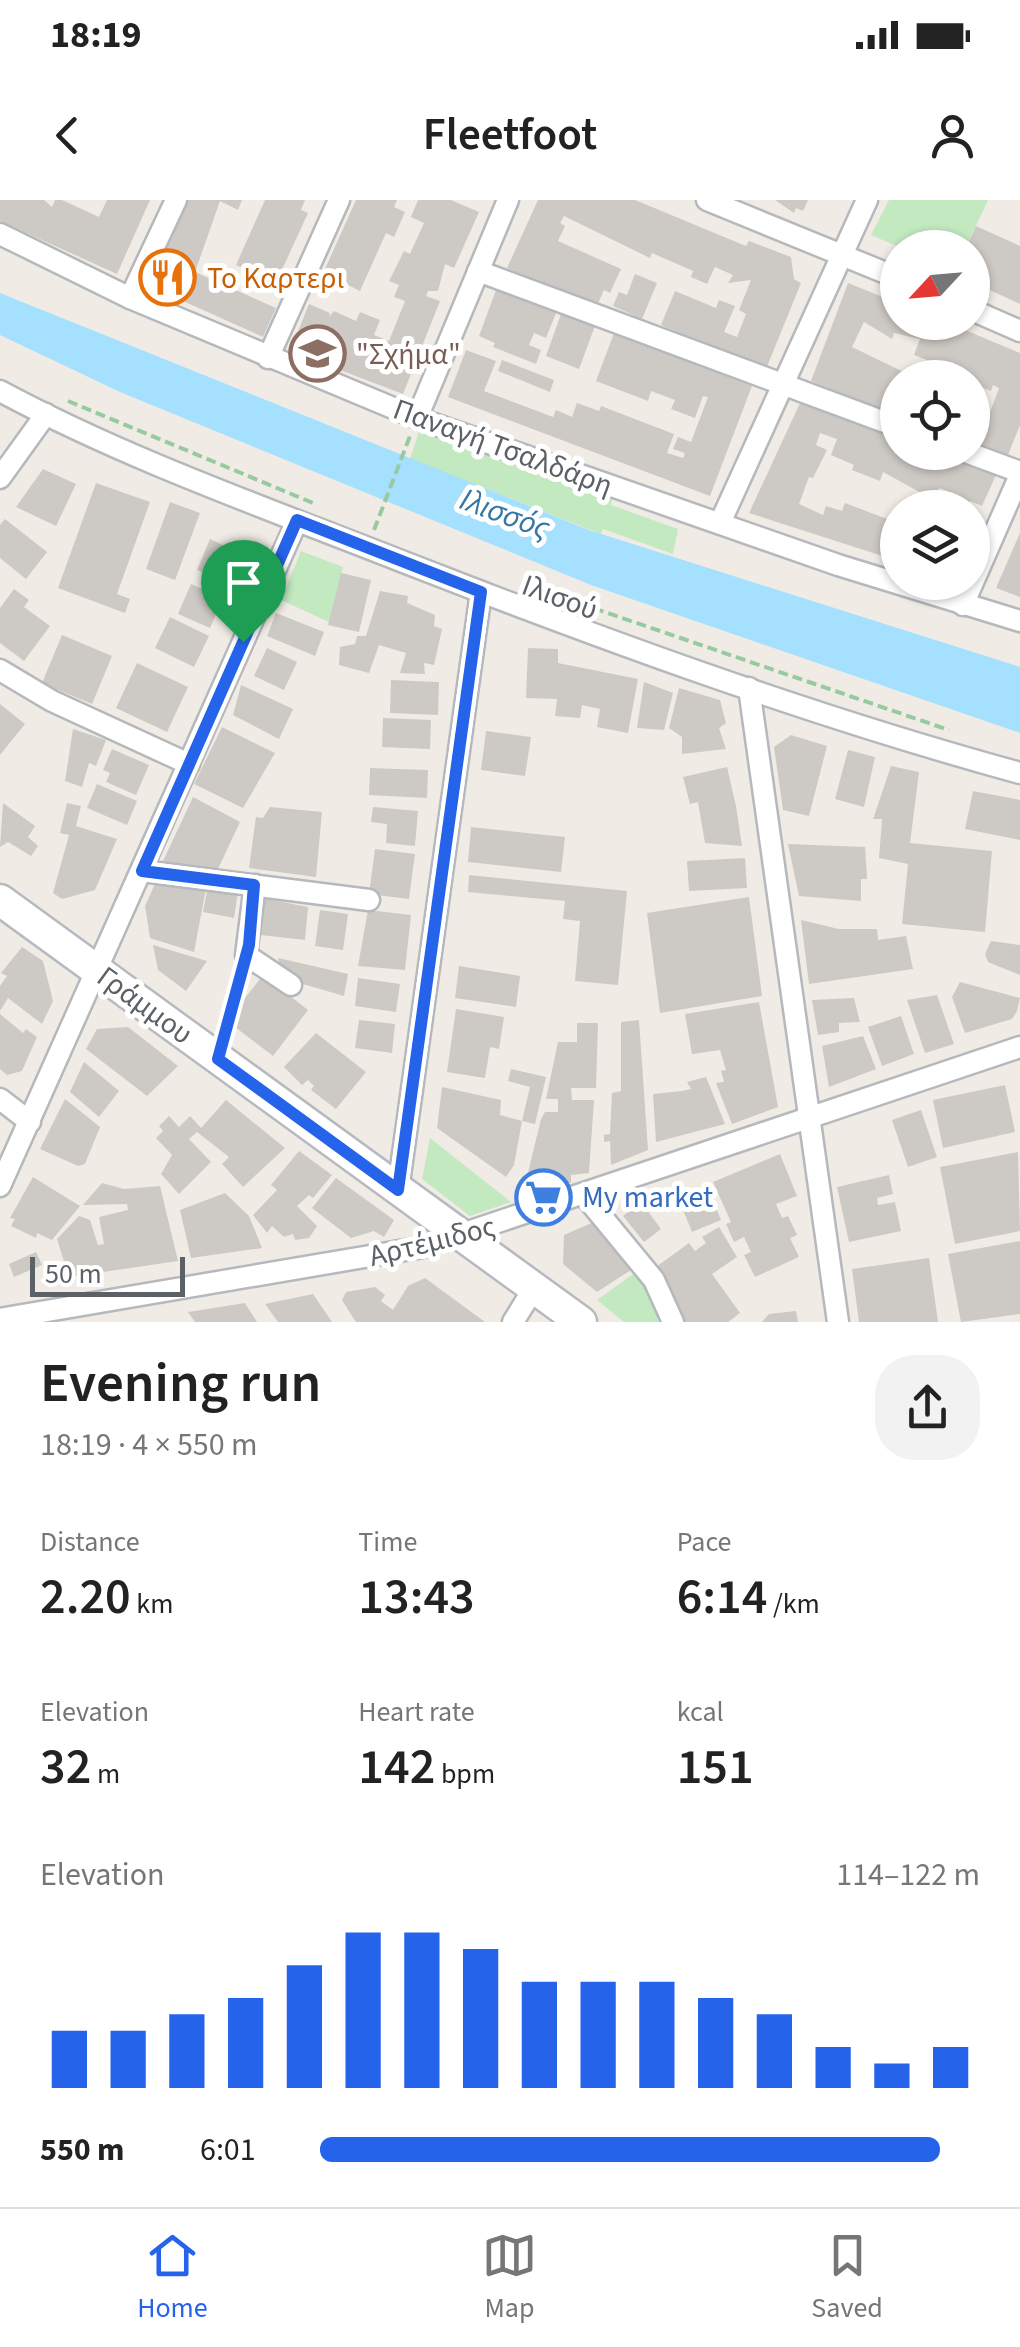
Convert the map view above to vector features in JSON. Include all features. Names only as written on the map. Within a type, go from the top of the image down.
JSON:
[{"type":"street","points":[[130,298],[176,200]]},
{"type":"street","points":[[268,358],[339,200]]},
{"type":"street","points":[[417,418],[508,200]]},
{"type":"street","points":[[707,200],[880,271]]},
{"type":"street","points":[[720,523],[867,200]]},
{"type":"street","name":"Παναγή Τσαλδάρη","points":[[0,234],[130,298],[417,418],[1020,621]]},
{"type":"street","points":[[478,272],[880,421]]},
{"type":"street","points":[[990,318],[1020,330]]},
{"type":"street","name":"Ιλισού","points":[[0,391],[297,520],[481,592],[749,688],[930,748],[1020,773]]},
{"type":"street","points":[[0,478],[46,414]]},
{"type":"street","points":[[964,605],[1020,474],[990,462]]},
{"type":"street","points":[[0,1186],[297,520]]},
{"type":"street","points":[[398,1190],[481,592]]},
{"type":"street","points":[[0,670],[52,701],[189,764]]},
{"type":"street","points":[[749,688],[838,1322]]},
{"type":"street","points":[[142,871],[370,900]]},
{"type":"street","points":[[254,885],[246,955],[291,984]]},
{"type":"street","name":"Γράμμου","points":[[0,900],[581,1322]]},
{"type":"street","name":"Αρτέμιδος","points":[[0,1319],[390,1255],[461,1236],[1020,1046]]},
{"type":"street","points":[[0,1100],[30,1122]]},
{"type":"street","points":[[584,1195],[654,1280],[673,1322]]},
{"type":"street","points":[[514,1322],[534,1288]]},
{"type":"path","points":[[64,399],[320,506]]},
{"type":"path","points":[[381,512],[405,449]]},
{"type":"path","name":"Ιλισού","points":[[522,584],[964,735]]},
{"type":"path","points":[[218,1059],[246,955]]},
{"type":"green space","points":[[889,200],[988,200],[974,230],[880,230],[880,239],[871,235]]},
{"type":"green space","points":[[420,428],[614,493],[611,505],[678,529],[673,554],[603,529],[601,534],[410,459]]},
{"type":"green space","points":[[301,551],[343,567],[329,622],[281,600]]},
{"type":"green space","points":[[430,1138],[511,1202],[470,1216],[422,1179]]},
{"type":"green space","points":[[636,1272],[644,1278],[666,1322],[624,1322],[597,1300]]},
{"type":"water","name":"Ιλισσός","points":[[0,293],[589,530],[1020,667],[1020,733],[591,585],[120,392],[0,335]]},
{"type":"building","points":[[0,200],[44,200],[52,207],[55,200],[62,200],[99,217],[107,200],[150,200],[117,274],[0,221]]},
{"type":"building","points":[[182,200],[242,200],[238,210],[220,201],[195,272],[276,308],[263,337],[145,284]]},
{"type":"building","points":[[265,200],[305,200],[301,210],[308,213],[276,283],[236,265]]},
{"type":"building","points":[[356,200],[397,200],[394,207],[405,212],[394,237],[386,233],[360,291],[348,285],[345,291],[320,280]]},
{"type":"building","points":[[418,200],[451,200],[479,212],[454,268],[445,264],[438,291],[428,291],[426,296],[440,301],[403,394],[290,351],[309,304],[330,313],[329,317],[334,311],[356,321],[360,312],[380,320],[374,335],[389,341],[405,301],[394,297],[399,285],[389,281],[404,251],[410,254],[424,223],[411,217]]},
{"type":"building","points":[[538,200],[635,200],[746,246],[749,241],[791,257],[794,279],[801,283],[766,369],[661,325],[675,291],[716,308],[719,300],[735,306],[724,332],[737,337],[746,314],[739,310],[751,280],[728,283],[733,275],[715,267],[707,284],[691,277],[693,271],[652,253],[650,258],[564,216],[560,223],[565,226],[558,241],[621,269],[610,293],[604,290],[597,306],[507,268]]},
{"type":"building","points":[[775,200],[808,200],[803,211],[796,208],[794,213]]},
{"type":"building","points":[[990,232],[1020,246],[1020,304],[990,290]]},
{"type":"building","points":[[635,274],[657,283],[642,319],[613,306],[619,292],[627,295]]},
{"type":"building","points":[[848,283],[880,296],[880,332],[864,322],[852,347],[880,361],[880,409],[811,381]]},
{"type":"building","points":[[496,290],[556,313],[546,338],[534,333],[529,345],[541,350],[536,364],[493,347],[495,343],[479,336]]},
{"type":"building","points":[[561,314],[595,326],[579,369],[546,356]]},
{"type":"building","points":[[614,333],[752,386],[710,496],[448,397],[466,350],[496,361],[484,391],[553,417],[556,410],[572,417],[577,403],[599,411],[601,406],[674,434],[667,453],[683,458],[685,453],[673,449],[678,437],[691,442],[708,397],[703,396],[695,418],[671,409],[675,400],[651,391],[648,401],[596,381]]},
{"type":"building","points":[[920,340],[989,340],[1020,353],[1020,425],[1006,460],[990,453],[990,412],[999,388],[993,385],[990,391],[990,360],[927,360],[914,355]]},
{"type":"building","points":[[502,360],[554,380],[550,392],[498,371]]},
{"type":"building","points":[[801,401],[880,430],[880,470],[984,470],[996,475],[989,490],[916,490],[883,472],[880,481],[852,470],[854,465],[831,455],[837,439],[820,433],[816,445],[827,450],[813,478],[809,477],[799,504],[823,515],[826,506],[842,511],[845,503],[880,516],[880,555],[749,513]]},
{"type":"building","points":[[43,469],[76,484],[56,526],[16,507]]},
{"type":"building","points":[[96,483],[150,502],[117,594],[130,599],[125,613],[58,588]]},
{"type":"building","points":[[170,502],[200,513],[175,580],[146,569]]},
{"type":"building","points":[[5,519],[47,552],[26,579],[0,558],[0,525]]},
{"type":"building","points":[[1020,533],[1020,597],[996,588]]},
{"type":"building","points":[[210,539],[240,553],[226,583],[197,570]]},
{"type":"building","points":[[341,573],[371,580],[359,632],[328,625]]},
{"type":"building","points":[[191,584],[223,598],[210,628],[178,614]]},
{"type":"building","points":[[14,589],[29,600],[24,607],[50,626],[24,661],[0,643],[0,608]]},
{"type":"building","points":[[380,591],[408,596],[407,603],[435,615],[434,626],[442,629],[434,665],[424,663],[425,674],[400,673],[406,653],[379,645],[369,673],[339,665],[340,647],[355,644],[357,636],[366,636]]},
{"type":"building","points":[[276,613],[324,632],[315,656],[267,636]]},
{"type":"building","points":[[170,617],[209,636],[194,667],[155,648]]},
{"type":"building","points":[[62,635],[112,656],[92,704],[42,683]]},
{"type":"building","points":[[267,648],[297,662],[284,690],[254,676]]},
{"type":"building","points":[[528,648],[558,649],[558,663],[638,679],[628,733],[597,727],[600,709],[582,705],[580,718],[555,716],[557,699],[526,698]]},
{"type":"building","points":[[137,663],[188,687],[167,732],[116,708]]},
{"type":"building","points":[[391,680],[439,682],[438,715],[390,713]]},
{"type":"building","points":[[644,682],[673,693],[664,730],[637,728]]},
{"type":"building","points":[[241,685],[293,709],[279,739],[233,715]]},
{"type":"building","points":[[679,688],[720,700],[726,723],[719,728],[726,749],[682,754],[682,737],[669,728]]},
{"type":"building","points":[[0,704],[25,724],[0,755]]},
{"type":"building","points":[[383,718],[431,720],[430,749],[382,747]]},
{"type":"building","points":[[222,727],[275,753],[243,808],[194,784]]},
{"type":"building","points":[[73,729],[106,740],[96,766],[89,763],[82,787],[65,781]]},
{"type":"building","points":[[486,731],[531,737],[525,776],[481,770]]},
{"type":"building","points":[[791,735],[827,746],[809,816],[783,810],[774,747]]},
{"type":"building","points":[[112,749],[149,765],[136,795],[106,782],[110,773],[103,770]]},
{"type":"building","points":[[848,750],[875,757],[864,807],[835,799]]},
{"type":"building","points":[[891,766],[919,772],[910,843],[992,851],[985,932],[902,924],[908,864],[879,858],[882,819],[873,819]]},
{"type":"building","points":[[727,767],[742,846],[705,843],[698,802],[690,804],[683,777]]},
{"type":"building","points":[[370,768],[428,770],[427,798],[369,795]]},
{"type":"building","points":[[97,784],[137,801],[127,825],[87,808]]},
{"type":"building","points":[[973,791],[1020,800],[1020,840],[965,829]]},
{"type":"building","points":[[193,797],[240,822],[217,871],[163,861]]},
{"type":"building","points":[[3,803],[35,826],[28,837],[38,846],[31,856],[8,842],[0,847]]},
{"type":"building","points":[[67,803],[81,806],[76,826],[117,839],[95,890],[62,899],[53,893],[69,835],[60,833]]},
{"type":"building","points":[[270,807],[322,812],[316,877],[249,868],[256,817],[263,818]]},
{"type":"building","points":[[373,807],[418,811],[415,846],[386,843],[387,824],[371,822]]},
{"type":"building","points":[[471,827],[565,837],[561,872],[468,862]]},
{"type":"building","points":[[788,844],[865,847],[867,879],[861,879],[861,901],[799,896]]},
{"type":"building","points":[[375,849],[415,854],[409,899],[369,894]]},
{"type":"building","points":[[745,858],[747,888],[689,891],[687,861]]},
{"type":"building","points":[[159,875],[207,883],[194,952],[150,938],[145,906]]},
{"type":"building","points":[[469,875],[627,891],[618,985],[575,981],[580,921],[563,919],[565,901],[468,892]]},
{"type":"building","points":[[208,886],[238,892],[234,918],[203,912]]},
{"type":"building","points":[[257,897],[308,907],[305,940],[252,934]]},
{"type":"building","points":[[749,897],[762,996],[660,1013],[647,913]]},
{"type":"building","points":[[320,910],[348,914],[343,950],[315,946]]},
{"type":"building","points":[[368,910],[411,915],[405,970],[358,966]]},
{"type":"building","points":[[801,920],[839,929],[877,929],[878,940],[906,936],[913,969],[809,984]]},
{"type":"building","points":[[991,941],[1020,945],[1020,975],[988,962],[985,954]]},
{"type":"building","points":[[153,945],[207,961],[186,991],[158,970]]},
{"type":"building","points":[[22,947],[43,961],[53,1001],[42,1024],[8,998],[0,1011],[0,986],[7,976],[1,973]]},
{"type":"building","points":[[278,958],[348,974],[344,996],[282,978]]},
{"type":"building","points":[[459,966],[520,976],[516,1007],[455,998]]},
{"type":"building","points":[[263,975],[308,1010],[273,1056],[227,1021]]},
{"type":"building","points":[[358,978],[400,984],[396,1012],[355,1006]]},
{"type":"building","points":[[960,982],[1020,998],[1017,1011],[1012,1019],[965,1033],[952,997]]},
{"type":"building","points":[[937,995],[954,1044],[925,1053],[907,1000]]},
{"type":"building","points":[[854,998],[860,1022],[839,1023],[839,1032],[818,1035],[812,1000]]},
{"type":"building","points":[[759,1002],[778,1107],[732,1124],[716,1083],[724,1082],[721,1071],[726,1070],[720,1050],[692,1054],[685,1014]]},
{"type":"building","points":[[456,1009],[504,1017],[499,1049],[490,1047],[485,1078],[447,1072]]},
{"type":"building","points":[[0,1014],[23,1033],[26,1029],[37,1037],[22,1071],[7,1075],[0,1069]]},
{"type":"building","points":[[901,1016],[914,1054],[882,1066],[868,1027]]},
{"type":"building","points":[[359,1020],[395,1024],[392,1053],[355,1048]]},
{"type":"building","points":[[639,1020],[648,1150],[611,1165],[610,1141],[604,1142],[604,1135],[610,1134],[612,1093],[621,1091],[621,1022]]},
{"type":"building","points":[[577,1023],[598,1023],[596,1088],[571,1088],[572,1100],[594,1100],[589,1173],[571,1175],[571,1183],[553,1182],[552,1187],[530,1185],[527,1177],[541,1119],[545,1112],[558,1112],[558,1099],[546,1099],[558,1042],[577,1042]]},
{"type":"building","points":[[128,1027],[178,1066],[147,1096],[86,1049],[97,1029]]},
{"type":"building","points":[[316,1033],[366,1072],[336,1109],[311,1090],[314,1086],[308,1080],[302,1085],[284,1067]]},
{"type":"building","points":[[863,1036],[876,1069],[829,1087],[822,1046]]},
{"type":"building","points":[[84,1062],[119,1091],[99,1117],[70,1092]]},
{"type":"building","points":[[511,1069],[546,1077],[535,1124],[522,1121],[530,1087],[508,1081]]},
{"type":"building","points":[[706,1077],[725,1124],[656,1142],[653,1094],[691,1089],[687,1082]]},
{"type":"building","points":[[1005,1085],[1015,1132],[943,1148],[933,1100]]},
{"type":"building","points":[[442,1087],[501,1100],[500,1115],[522,1121],[514,1165],[506,1177],[437,1128]]},
{"type":"building","points":[[65,1099],[100,1127],[85,1164],[78,1166],[40,1149]]},
{"type":"building","points":[[226,1100],[285,1148],[243,1187],[222,1164],[229,1157],[197,1132],[189,1139],[211,1162],[179,1194],[161,1174],[172,1155],[156,1138],[163,1131],[159,1126],[169,1116],[179,1127],[190,1116],[201,1128]]},
{"type":"building","points":[[921,1110],[937,1157],[908,1167],[892,1120]]},
{"type":"building","points":[[299,1151],[332,1175],[313,1198],[309,1195],[297,1206],[317,1226],[309,1238],[295,1240],[293,1234],[284,1237],[272,1226],[267,1233],[253,1215],[277,1190],[271,1185]]},
{"type":"building","points":[[1018,1152],[1020,1231],[955,1244],[940,1167]]},
{"type":"building","points":[[780,1154],[797,1196],[776,1204],[782,1218],[788,1216],[797,1235],[790,1238],[799,1257],[755,1277],[744,1255],[751,1252],[744,1237],[734,1242],[726,1224],[731,1222],[713,1182]]},
{"type":"building","points":[[889,1175],[893,1194],[877,1198],[878,1205],[895,1202],[901,1231],[849,1242],[837,1187]]},
{"type":"building","points":[[33,1177],[80,1206],[52,1240],[37,1233],[36,1238],[11,1226],[15,1219],[10,1218]]},
{"type":"building","points":[[336,1178],[394,1220],[384,1237],[374,1231],[351,1238],[312,1208]]},
{"type":"building","points":[[102,1183],[124,1189],[160,1186],[178,1261],[69,1277],[57,1239],[79,1216],[90,1220],[98,1245],[104,1244],[99,1217],[128,1210],[127,1204],[83,1205]]},
{"type":"building","points":[[708,1188],[721,1220],[692,1232],[679,1200]]},
{"type":"building","points":[[225,1193],[249,1216],[262,1248],[191,1258],[180,1210]]},
{"type":"building","points":[[641,1202],[661,1229],[644,1242],[623,1216]]},
{"type":"building","points":[[594,1222],[634,1268],[597,1292],[563,1264],[564,1235]]},
{"type":"building","points":[[719,1227],[737,1257],[712,1274],[740,1313],[728,1322],[684,1322],[652,1270],[689,1243],[695,1251],[706,1243],[702,1237]]},
{"type":"building","points":[[1020,1241],[1020,1314],[961,1322],[948,1254]]},
{"type":"building","points":[[36,1252],[42,1265],[14,1277],[9,1264]]},
{"type":"building","points":[[929,1258],[938,1322],[859,1322],[852,1269]]},
{"type":"building","points":[[425,1278],[485,1322],[356,1322],[342,1300],[346,1292],[375,1287],[385,1295],[381,1301],[393,1310],[408,1286]]},
{"type":"building","points":[[313,1294],[332,1322],[278,1322],[265,1304]]},
{"type":"building","points":[[245,1303],[257,1322],[195,1322],[188,1312]]},
{"type":"building","points":[[796,1311],[798,1322],[762,1322],[769,1314]]},
{"type":"place","name":"Το Καρτερι","points":[[168,278]]},
{"type":"place","name":"\"Σχήμα\"","points":[[317,354]]},
{"type":"place","name":"My market","points":[[543,1197]]},
{"type":"route","points":[[297,520],[481,592],[398,1190],[218,1059],[249,945],[254,885],[142,871],[243,642],[297,520]]}]
